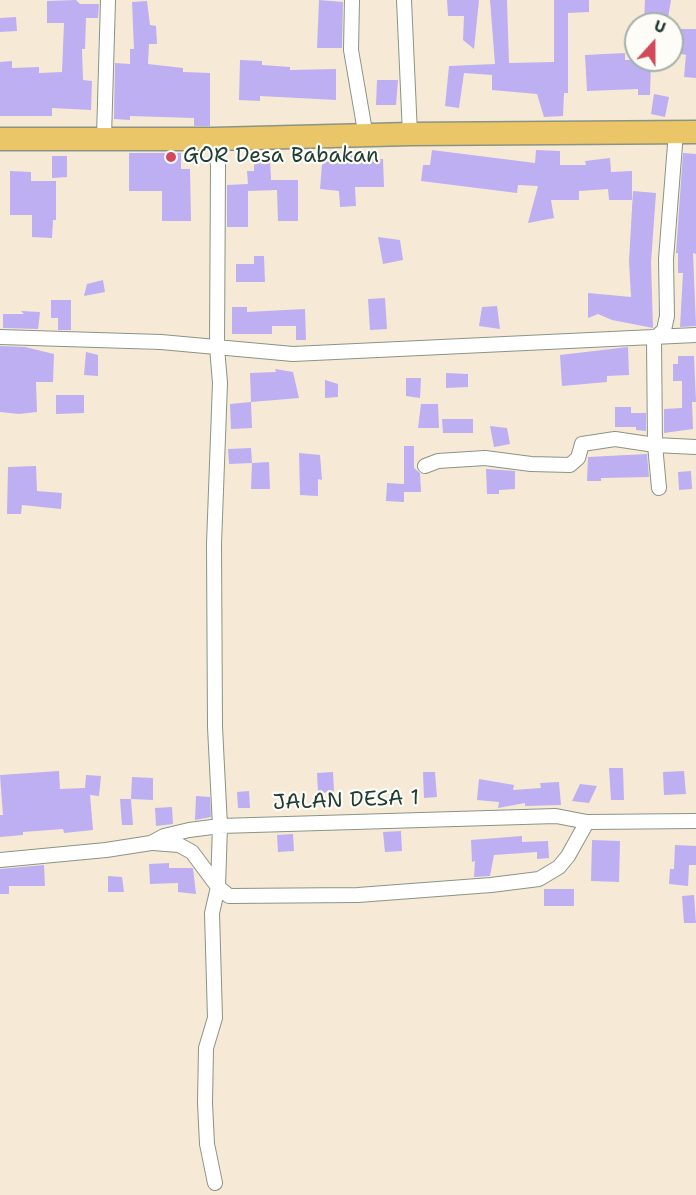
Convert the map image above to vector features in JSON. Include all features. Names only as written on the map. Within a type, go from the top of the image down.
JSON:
[{"type":"highway","points":[[0,139],[104,137],[215,139],[366,137],[410,134],[686,132]]},
{"type":"street","points":[[104,137],[108,0]]},
{"type":"street","points":[[352,0],[351,50],[366,137]]},
{"type":"street","points":[[404,0],[410,134]]},
{"type":"street","points":[[659,488],[654,445],[654,339],[664,330],[667,316],[666,260],[686,132]]},
{"type":"street","points":[[215,139],[218,166],[217,347],[220,383],[214,544],[215,715],[220,826],[218,887],[212,913],[215,1018],[206,1048],[205,1079],[207,1144],[215,1183]]},
{"type":"street","points":[[0,337],[78,338],[293,354],[335,354],[557,340],[654,339],[696,335]]},
{"type":"street","points":[[425,466],[438,461],[485,458],[531,464],[570,465],[578,458],[579,446],[587,442],[615,439],[654,445],[696,447]]},
{"type":"street","name":"JALAN DESA 1","points":[[0,860],[106,850],[151,843],[164,836],[220,826],[556,816],[587,822],[696,821]]},
{"type":"street","points":[[151,843],[186,848],[192,852],[218,887],[234,897],[346,895],[490,885],[539,879],[559,867],[568,856],[587,822]]},
{"type":"building","points":[[76,0],[80,4],[99,4],[98,18],[86,18],[85,49],[82,49],[83,80],[92,81],[91,110],[52,108],[52,116],[0,116],[0,62],[12,61],[12,68],[39,67],[39,73],[62,72],[64,23],[47,23],[47,1]]},
{"type":"building","points":[[319,0],[343,2],[342,48],[317,48]]},
{"type":"building","points":[[447,0],[479,0],[474,49],[463,40],[464,16],[448,16]]},
{"type":"building","points":[[490,0],[507,0],[509,63],[554,62],[554,0],[589,0],[589,12],[568,13],[568,93],[564,93],[563,116],[544,117],[537,94],[492,90],[492,75],[464,73],[459,108],[445,106],[449,66],[495,64]]},
{"type":"building","points":[[645,0],[671,0],[669,12],[644,12]]},
{"type":"building","points":[[147,1],[150,25],[156,26],[157,44],[149,44],[148,64],[183,68],[183,72],[210,73],[210,126],[194,126],[194,118],[130,116],[130,120],[114,119],[115,63],[130,64],[130,49],[134,49],[132,2]]},
{"type":"building","points":[[16,17],[17,31],[0,32],[0,18]]},
{"type":"building","points":[[684,29],[696,29],[696,78],[684,77],[686,55],[684,55]]},
{"type":"building","points":[[624,53],[624,72],[651,72],[650,95],[638,95],[638,89],[587,91],[585,55]]},
{"type":"building","points":[[240,60],[262,61],[262,65],[290,67],[290,70],[336,69],[336,100],[260,96],[260,101],[239,100]]},
{"type":"building","points":[[377,80],[398,80],[396,105],[376,105]]},
{"type":"building","points":[[654,94],[669,97],[665,117],[651,114]]},
{"type":"building","points":[[432,150],[535,163],[536,150],[560,151],[560,165],[586,165],[585,161],[610,158],[611,172],[632,171],[632,200],[609,200],[608,189],[579,191],[579,200],[551,200],[554,218],[528,223],[538,186],[518,185],[517,193],[421,181],[423,165],[430,165]]},
{"type":"building","points":[[323,152],[353,152],[354,159],[383,159],[384,187],[355,187],[356,206],[340,207],[339,191],[320,189]]},
{"type":"building","points":[[129,153],[181,153],[181,169],[190,169],[191,221],[162,221],[162,191],[129,191]]},
{"type":"building","points":[[683,153],[696,154],[696,254],[693,253],[696,326],[680,327],[683,273],[678,273],[678,253],[676,253]]},
{"type":"building","points":[[52,156],[67,156],[67,177],[52,178]]},
{"type":"building","points":[[254,158],[270,158],[271,180],[298,180],[298,221],[278,221],[277,190],[248,191],[248,227],[227,227],[227,185],[248,184],[247,171],[254,171]]},
{"type":"building","points":[[10,171],[31,172],[31,181],[56,181],[56,220],[53,220],[52,238],[32,237],[32,215],[10,215]]},
{"type":"building","points":[[633,191],[656,193],[651,262],[653,328],[612,320],[598,314],[588,318],[588,293],[631,297],[629,261]]},
{"type":"building","points":[[378,237],[400,240],[403,260],[383,264]]},
{"type":"building","points":[[254,256],[264,256],[265,282],[236,282],[236,264],[254,264]]},
{"type":"building","points":[[103,280],[105,292],[84,296],[87,284]]},
{"type":"building","points":[[385,298],[387,329],[370,330],[368,299]]},
{"type":"building","points":[[51,300],[71,300],[71,330],[58,330],[58,318],[51,318]]},
{"type":"building","points":[[497,306],[500,329],[479,326],[482,307]]},
{"type":"building","points":[[232,307],[247,307],[247,312],[305,309],[306,340],[296,340],[296,326],[272,326],[272,334],[232,334]]},
{"type":"building","points":[[21,311],[40,312],[38,329],[3,328],[3,314],[24,314]]},
{"type":"building","points":[[0,346],[25,347],[54,354],[53,382],[36,382],[37,412],[19,414],[0,412]]},
{"type":"building","points":[[628,347],[629,375],[607,376],[607,382],[562,386],[560,355]]},
{"type":"building","points":[[86,352],[98,355],[98,376],[84,375]]},
{"type":"building","points":[[678,356],[694,356],[696,402],[692,402],[693,429],[664,433],[664,409],[682,408],[682,381],[673,381],[673,364],[678,364]]},
{"type":"building","points":[[275,369],[293,372],[299,398],[251,402],[250,373],[276,372]]},
{"type":"building","points":[[446,373],[468,374],[468,387],[446,388]]},
{"type":"building","points":[[406,378],[421,378],[420,398],[406,396]]},
{"type":"building","points":[[325,380],[338,384],[338,397],[325,398]]},
{"type":"building","points":[[56,395],[84,395],[84,413],[56,414]]},
{"type":"building","points":[[251,402],[252,428],[231,429],[230,404]]},
{"type":"building","points":[[421,404],[438,404],[439,428],[418,428]]},
{"type":"building","points":[[615,407],[631,407],[631,413],[646,413],[646,431],[636,430],[636,427],[615,427]]},
{"type":"building","points":[[442,419],[473,419],[473,433],[443,433]]},
{"type":"building","points":[[490,426],[507,428],[510,444],[494,447]]},
{"type":"building","points":[[404,446],[414,446],[414,468],[420,473],[421,492],[404,492]]},
{"type":"building","points":[[251,448],[252,463],[229,464],[228,449]]},
{"type":"building","points":[[299,453],[320,455],[322,480],[318,479],[318,496],[300,495]]},
{"type":"building","points":[[647,454],[649,477],[601,478],[601,481],[587,481],[588,457]]},
{"type":"building","points":[[269,462],[270,489],[251,489],[252,463]]},
{"type":"building","points":[[36,466],[37,491],[62,493],[61,509],[22,505],[21,514],[7,514],[8,467]]},
{"type":"building","points":[[486,469],[515,471],[515,489],[499,490],[499,494],[487,494]]},
{"type":"building","points":[[691,471],[692,489],[679,490],[678,472]]},
{"type":"building","points":[[387,483],[404,484],[404,502],[386,501]]},
{"type":"building","points":[[609,768],[623,768],[624,800],[611,800]]},
{"type":"building","points":[[59,771],[60,789],[85,788],[86,775],[101,776],[99,796],[90,795],[93,830],[64,833],[63,829],[23,832],[23,835],[0,837],[0,815],[3,815],[0,775]]},
{"type":"building","points":[[684,771],[686,794],[664,795],[663,772]]},
{"type":"building","points":[[333,772],[334,792],[318,793],[317,773]]},
{"type":"building","points":[[423,772],[435,772],[437,797],[424,798]]},
{"type":"building","points":[[132,777],[153,778],[153,800],[131,799]]},
{"type":"building","points":[[479,779],[514,785],[513,790],[541,788],[540,783],[559,782],[561,805],[525,806],[525,803],[498,808],[499,802],[477,800]]},
{"type":"building","points":[[580,784],[597,786],[589,803],[572,801]]},
{"type":"building","points":[[249,791],[250,808],[238,808],[237,792]]},
{"type":"building","points":[[196,796],[210,797],[211,817],[195,820]]},
{"type":"building","points":[[120,799],[131,799],[133,825],[122,825]]},
{"type":"building","points":[[172,807],[173,824],[156,826],[155,808]]},
{"type":"building","points":[[401,831],[402,851],[385,852],[383,832]]},
{"type":"building","points":[[293,834],[294,851],[278,852],[277,835]]},
{"type":"building","points":[[522,836],[522,842],[548,841],[549,858],[537,859],[537,852],[494,855],[490,876],[474,877],[475,861],[472,862],[471,840]]},
{"type":"building","points":[[592,840],[620,841],[619,882],[591,881]]},
{"type":"building","points":[[675,845],[696,846],[696,865],[689,865],[688,886],[669,884],[670,869],[674,869]]},
{"type":"building","points":[[169,863],[169,868],[193,868],[196,894],[178,892],[178,883],[150,884],[149,864]]},
{"type":"building","points":[[44,865],[45,886],[9,886],[9,894],[0,894],[0,869]]},
{"type":"building","points":[[108,876],[122,877],[124,892],[108,892]]},
{"type":"building","points":[[544,889],[574,889],[574,906],[544,906]]},
{"type":"building","points":[[694,895],[696,923],[684,923],[682,896]]},
{"type":"place","name":"GOR Desa Babakan","points":[[171,157]]}]
